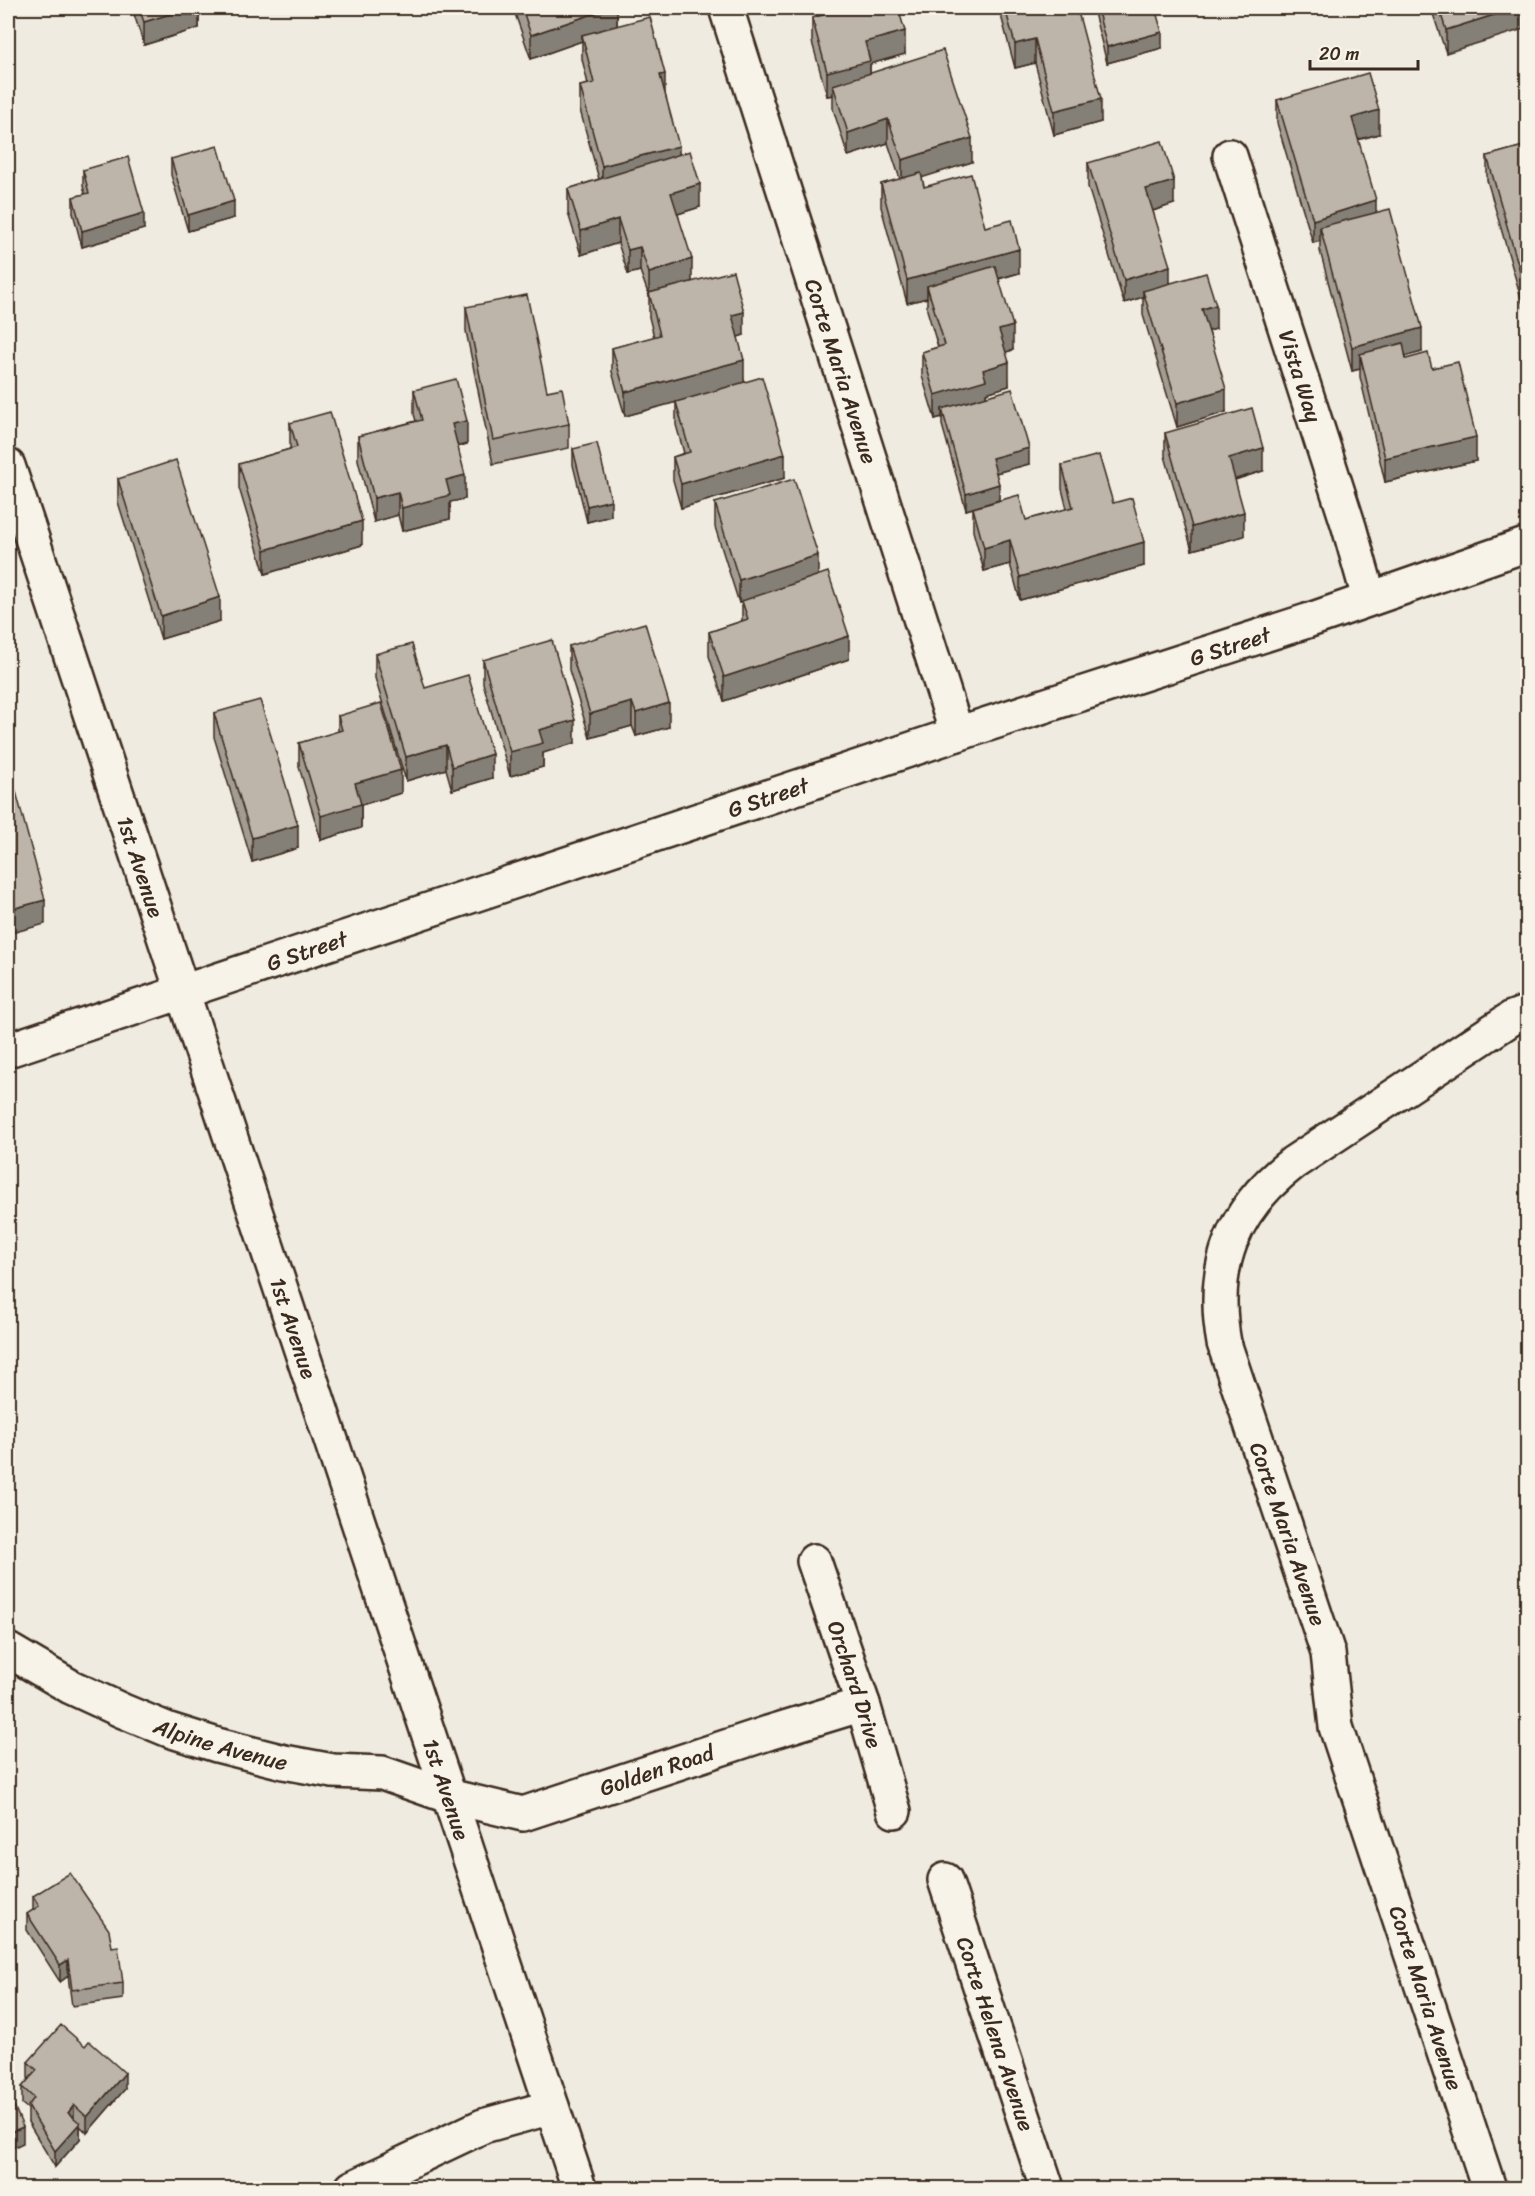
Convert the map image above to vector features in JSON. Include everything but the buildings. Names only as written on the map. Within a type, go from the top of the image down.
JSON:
[{"type":"street","name":"Corte Maria Avenue","points":[[726,8],[957,734]]},
{"type":"street","name":"Vista Way","points":[[1230,156],[1346,516],[1369,597]]},
{"type":"street","name":"1st Avenue","points":[[8,466],[579,2188]]},
{"type":"street","name":"G Street","points":[[8,1050],[957,734],[1307,621],[1369,597],[1527,544]]},
{"type":"street","name":"Corte Maria Avenue","points":[[1490,2188],[1336,1727],[1328,1653],[1224,1342],[1219,1317],[1219,1291],[1224,1257],[1230,1241],[1255,1197],[1273,1178],[1512,1018],[1527,1012]]},
{"type":"street","name":"Orchard Drive","points":[[814,1561],[863,1704],[894,1811]]},
{"type":"street","name":"Alpine Avenue","points":[[8,1650],[71,1687],[169,1730],[284,1762],[333,1771],[382,1773],[448,1796]]},
{"type":"street","name":"Golden Road","points":[[448,1796],[523,1814],[863,1704]]},
{"type":"street","name":"Corte Helena Avenue","points":[[945,1880],[1047,2188]]},
{"type":"street","points":[[352,2188],[483,2126],[552,2107]]}]
